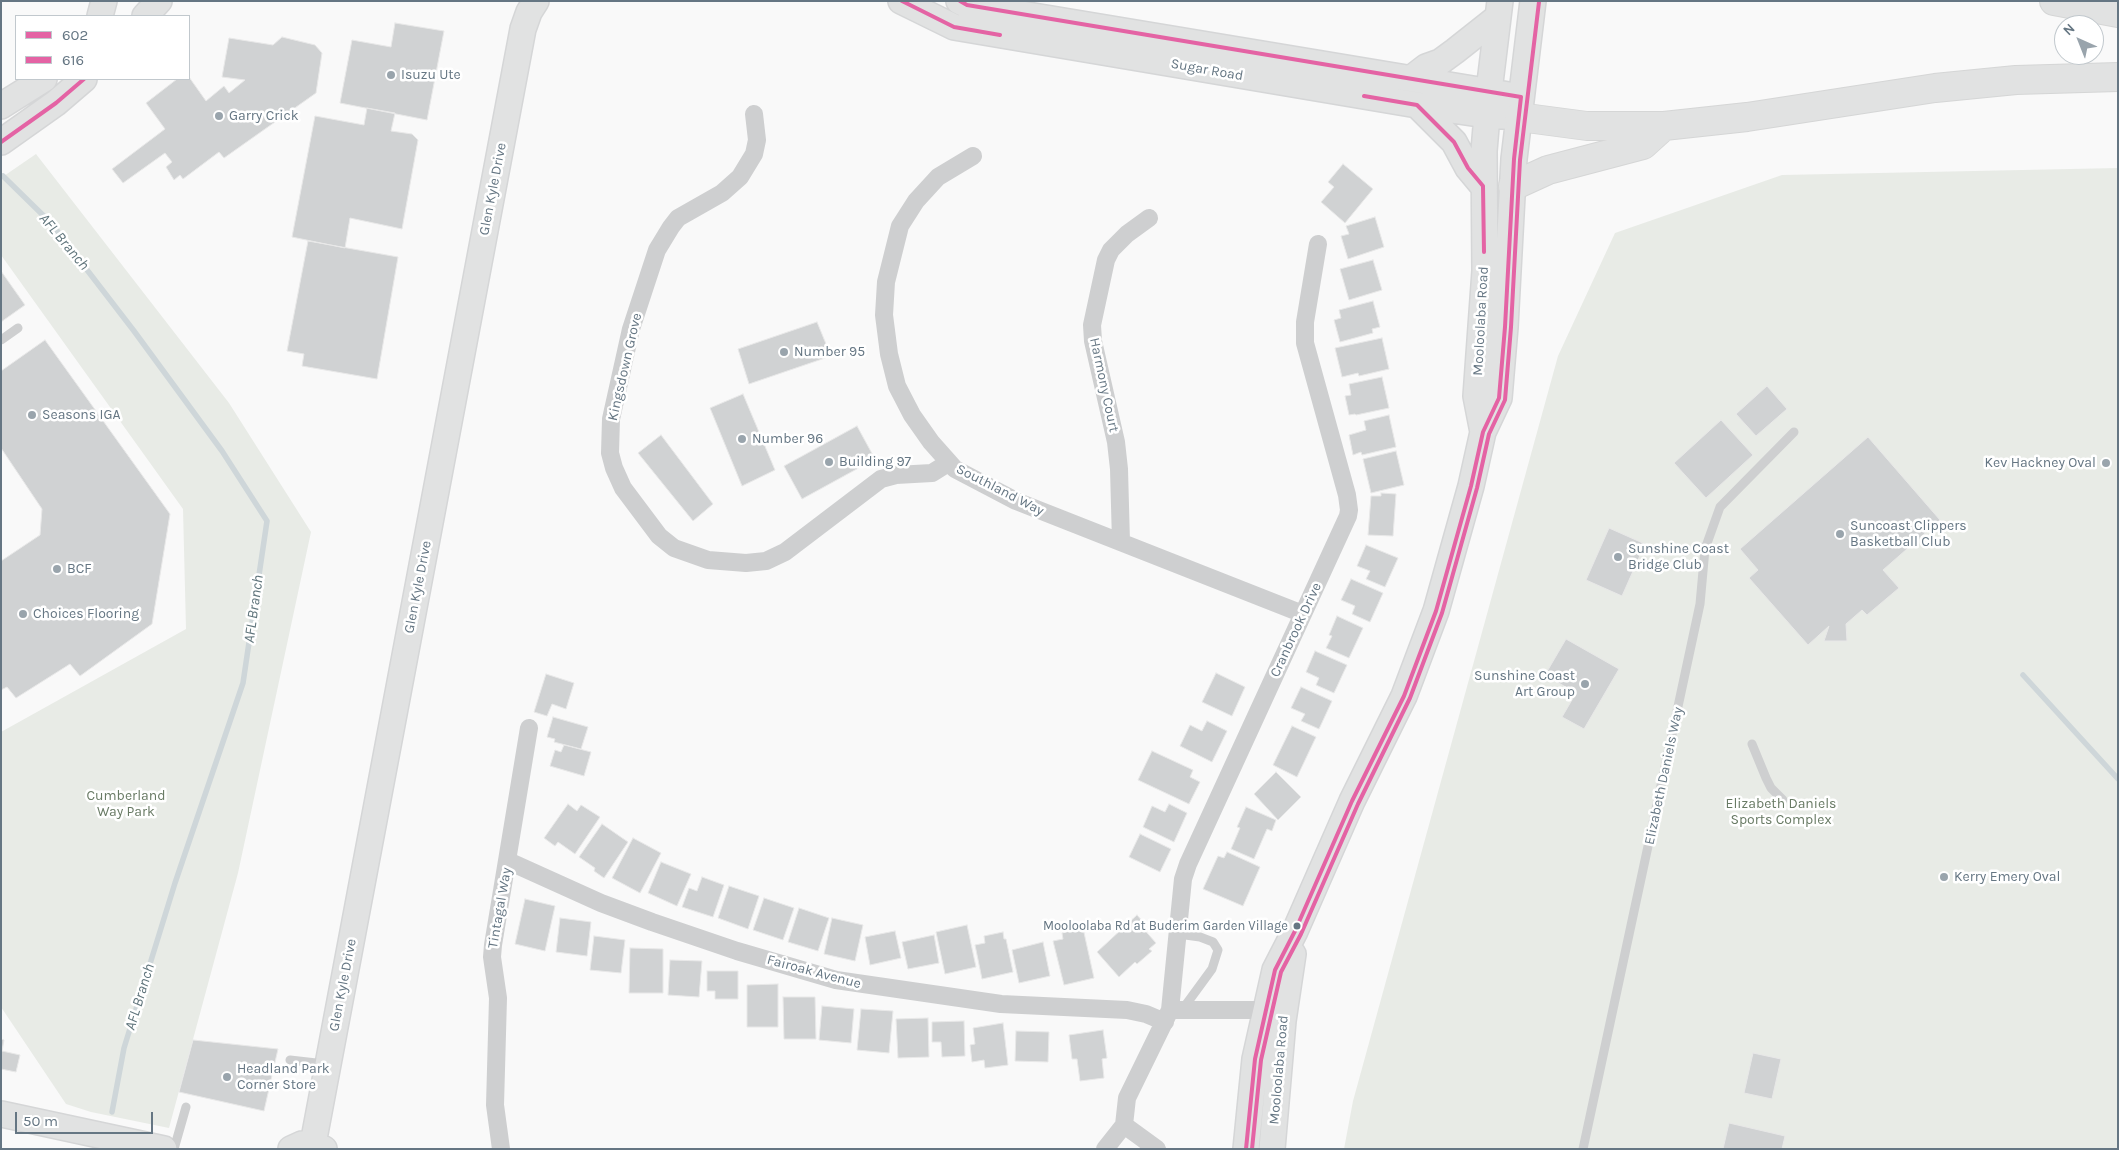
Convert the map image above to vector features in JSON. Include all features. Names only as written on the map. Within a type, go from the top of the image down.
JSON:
[{"type":"highway","points":[[2054,1],[2118,13]]},
{"type":"highway","points":[[1520,107],[1587,126],[1664,126],[1747,117],[1944,87],[2016,80],[2118,77]]},
{"type":"highway","points":[[1513,186],[1548,170],[1643,145],[1664,126]]},
{"type":"main road","points":[[100,15],[104,1]]},
{"type":"main road","points":[[146,15],[159,1]]},
{"type":"main road","points":[[520,1],[523,29]]},
{"type":"main road","points":[[523,29],[529,12],[536,1]]},
{"type":"main road","name":"Sugar Road","points":[[901,1],[954,27],[1418,106],[1486,115],[1520,107]]},
{"type":"main road","name":"Sugar Road","points":[[959,1],[967,5],[1488,90],[1520,107]]},
{"type":"main road","name":"Mooloolaba Road","points":[[1246,1149],[1255,1059],[1275,970],[1295,931],[1352,801],[1411,679],[1436,611],[1471,486],[1483,432],[1499,398],[1513,186],[1520,107],[1533,1]]},
{"type":"main road","points":[[1412,77],[1426,67],[1440,62],[1455,52],[1499,9]]},
{"type":"main road","name":"Mooloolaba Road","points":[[1483,432],[1476,396],[1485,271],[1484,186],[1486,115],[1499,9]]},
{"type":"main road","name":"Glen Kyle Drive","points":[[309,1147],[328,1064],[523,29]]},
{"type":"main road","points":[[1,106],[42,80]]},
{"type":"main road","points":[[1,142],[56,103],[83,80]]},
{"type":"main road","points":[[1418,106],[1454,142],[1468,168],[1484,186]]},
{"type":"main road","name":"Mooloolaba Road","points":[[1272,1149],[1283,1021],[1291,974],[1295,931]]},
{"type":"main road","points":[[1,1114],[164,1149]]},
{"type":"street","name":"Kingsdown Grove","points":[[754,114],[757,140],[754,154],[740,178],[722,193],[678,218],[657,250],[631,329],[611,419],[610,453],[623,488],[659,536],[674,548],[708,560],[746,563],[766,561],[784,552],[881,479],[932,473],[948,463]]},
{"type":"street","name":"Southland Way","points":[[973,156],[938,177],[916,200],[900,226],[886,282],[884,315],[889,354],[897,386],[912,415],[948,463],[965,475],[1016,501],[1303,614]]},
{"type":"street","name":"Harmony Court","points":[[1120,542],[1119,469],[1116,442],[1093,341],[1092,325],[1106,260],[1111,250],[1127,234],[1149,218]]},
{"type":"street","name":"Cranbrook Drive","points":[[1172,1014],[1183,879],[1188,864],[1345,523],[1349,510],[1347,495],[1305,343],[1305,322],[1318,244]]},
{"type":"street","name":"Tintagal Way","points":[[501,1149],[496,1104],[498,998],[492,957],[529,728]]},
{"type":"street","name":"Fairoak Avenue","points":[[508,861],[601,903],[652,922],[737,951],[836,980],[1001,1004],[1127,1010],[1146,1014],[1265,1010]]},
{"type":"street","points":[[1105,1149],[1124,1125],[1127,1098],[1172,1014]]},
{"type":"street","points":[[1124,1125],[1157,1149]]},
{"type":"lane","points":[[1,340],[18,328]]},
{"type":"lane","name":"Elizabeth Daniels Way","points":[[1583,1149],[1700,604],[1705,549],[1720,507],[1794,432]]},
{"type":"lane","points":[[1752,744],[1771,788],[1783,800]]},
{"type":"lane","points":[[1172,1014],[1212,969],[1218,950],[1213,942],[1200,937],[1178,934]]},
{"type":"lane","points":[[290,1060],[328,1064]]},
{"type":"lane","points":[[174,1149],[186,1108]]},
{"type":"green space","name":"Cumberland Way Park","points":[[36,154],[229,403],[311,532],[238,873],[169,1128],[91,1112],[66,1104],[1,1007],[1,732],[186,629],[183,509],[1,255],[1,178]]},
{"type":"green space","name":"Elizabeth Daniels Sports Complex","points":[[2118,168],[2118,1149],[1344,1149],[1353,1101],[1558,356],[1615,233],[1782,175]]},
{"type":"building","name":"Isuzu Ute","points":[[395,23],[444,31],[427,120],[340,103],[352,40],[391,47]]},
{"type":"building","name":"Garry Crick","points":[[282,37],[315,45],[322,53],[316,93],[224,158],[219,152],[183,179],[180,175],[174,180],[166,167],[172,162],[165,153],[123,183],[112,169],[165,129],[146,103],[176,80],[190,80],[190,78],[206,101],[224,86],[229,93],[245,80],[222,77],[229,38],[273,45]]},
{"type":"building","points":[[367,108],[395,113],[391,131],[412,134],[418,140],[402,229],[350,218],[345,248],[292,237],[315,116],[364,125]]},
{"type":"building","points":[[1343,164],[1373,189],[1345,223],[1321,202],[1334,187],[1328,182]]},
{"type":"building","points":[[1375,217],[1384,247],[1348,259],[1341,236],[1349,234],[1346,226]]},
{"type":"building","points":[[308,241],[398,257],[377,379],[302,366],[304,354],[287,351]]},
{"type":"building","points":[[1373,260],[1382,290],[1349,300],[1340,269]]},
{"type":"building","points":[[1,271],[25,305],[1,322]]},
{"type":"building","points":[[1373,301],[1380,327],[1372,329],[1373,333],[1340,342],[1334,320],[1341,318],[1339,310]]},
{"type":"building","name":"Number 95","points":[[817,322],[831,356],[749,384],[738,349]]},
{"type":"building","points":[[1382,338],[1389,369],[1359,376],[1358,373],[1342,377],[1335,348]]},
{"type":"building","points":[[45,340],[170,514],[152,624],[80,676],[70,664],[16,698],[7,687],[1,690],[1,561],[40,535],[42,509],[1,448],[1,371]]},
{"type":"building","points":[[1382,377],[1389,408],[1349,415],[1345,396],[1351,395],[1349,384]]},
{"type":"building","points":[[1767,386],[1787,409],[1756,436],[1736,414]]},
{"type":"building","name":"Number 96","points":[[743,394],[775,470],[742,486],[710,408]]},
{"type":"building","points":[[1389,415],[1396,447],[1362,455],[1361,452],[1353,455],[1349,435],[1366,430],[1364,421]]},
{"type":"building","points":[[1721,420],[1753,455],[1706,498],[1674,463]]},
{"type":"building","name":"Building 97","points":[[857,426],[875,459],[802,499],[784,466]]},
{"type":"building","points":[[661,435],[713,504],[693,521],[638,453]]},
{"type":"building","name":"Suncoast Clippers Basketball Club","points":[[1868,437],[1940,520],[1883,570],[1899,588],[1867,615],[1862,610],[1846,624],[1847,641],[1824,641],[1829,626],[1808,645],[1749,578],[1758,570],[1740,549]]},
{"type":"building","points":[[1396,451],[1404,485],[1371,493],[1363,459]]},
{"type":"building","points":[[1381,493],[1396,494],[1393,536],[1368,535],[1371,496],[1381,496]]},
{"type":"building","name":"Sunshine Coast Bridge Club","points":[[1609,528],[1645,544],[1622,596],[1586,580]]},
{"type":"building","points":[[1366,545],[1398,558],[1385,587],[1366,579],[1370,571],[1357,566]]},
{"type":"building","points":[[1351,579],[1383,593],[1370,622],[1352,614],[1355,606],[1341,600]]},
{"type":"building","points":[[1337,616],[1363,628],[1349,658],[1326,648],[1332,636],[1329,635]]},
{"type":"building","name":"Sunshine Coast Art Group","points":[[1566,639],[1619,669],[1584,729],[1562,717],[1576,693],[1545,675]]},
{"type":"building","points":[[1315,651],[1347,665],[1334,693],[1316,685],[1319,678],[1306,672]]},
{"type":"building","points":[[1216,673],[1245,687],[1232,716],[1202,702]]},
{"type":"building","points":[[546,674],[574,683],[566,709],[552,704],[547,716],[534,712]]},
{"type":"building","points":[[1301,687],[1332,701],[1319,729],[1301,721],[1305,714],[1291,708]]},
{"type":"building","points":[[553,717],[588,727],[581,749],[554,742],[555,739],[547,737]]},
{"type":"building","points":[[1207,721],[1227,731],[1212,762],[1180,746],[1190,725],[1202,731]]},
{"type":"building","points":[[1292,726],[1316,737],[1297,777],[1273,765]]},
{"type":"building","points":[[564,745],[591,752],[584,776],[550,766],[555,750],[561,752]]},
{"type":"building","points":[[1152,751],[1193,770],[1190,777],[1200,782],[1189,804],[1138,780]]},
{"type":"building","points":[[1276,772],[1301,797],[1278,820],[1254,794]]},
{"type":"building","points":[[568,804],[577,811],[581,805],[600,817],[575,854],[558,842],[555,846],[544,838]]},
{"type":"building","points":[[1169,804],[1187,813],[1174,842],[1143,827],[1152,806],[1165,812]]},
{"type":"building","points":[[1246,807],[1276,820],[1272,831],[1267,829],[1254,859],[1231,849],[1240,828],[1237,827]]},
{"type":"building","points":[[602,824],[628,842],[604,878],[594,871],[595,868],[579,857]]},
{"type":"building","points":[[1140,834],[1171,849],[1160,872],[1129,857]]},
{"type":"building","points":[[633,838],[661,853],[640,893],[612,878]]},
{"type":"building","points":[[1227,852],[1260,867],[1243,906],[1203,889],[1218,856],[1224,858]]},
{"type":"building","points":[[661,862],[691,874],[677,906],[648,893]]},
{"type":"building","points":[[702,877],[724,885],[713,917],[682,907],[689,888],[697,891]]},
{"type":"building","points":[[729,886],[759,896],[748,929],[718,918]]},
{"type":"building","points":[[764,898],[794,908],[783,940],[753,930]]},
{"type":"building","points":[[525,899],[555,906],[545,951],[515,944]]},
{"type":"building","points":[[799,908],[829,918],[818,951],[788,942]]},
{"type":"building","points":[[1137,915],[1144,923],[1141,926],[1156,943],[1149,949],[1152,951],[1137,964],[1135,962],[1119,977],[1097,952]]},
{"type":"building","points":[[560,918],[591,922],[587,956],[556,952]]},
{"type":"building","points":[[832,918],[863,925],[855,961],[824,954]]},
{"type":"building","points":[[967,925],[976,967],[945,974],[936,932]]},
{"type":"building","points":[[1083,928],[1094,978],[1064,985],[1053,941],[1063,939],[1062,933]]},
{"type":"building","points":[[895,931],[901,958],[870,965],[865,937]]},
{"type":"building","points":[[1003,932],[1013,972],[982,979],[975,945],[985,943],[984,936]]},
{"type":"building","points":[[934,935],[939,963],[908,969],[902,942]]},
{"type":"building","points":[[594,936],[625,940],[621,973],[590,970]]},
{"type":"building","points":[[1043,942],[1050,976],[1019,983],[1012,950]]},
{"type":"building","points":[[630,948],[663,949],[663,993],[629,993]]},
{"type":"building","points":[[670,960],[702,961],[699,997],[668,995]]},
{"type":"building","points":[[707,971],[738,971],[738,999],[715,999],[715,991],[707,991]]},
{"type":"building","points":[[778,984],[778,1027],[747,1027],[747,985]]},
{"type":"building","points":[[783,997],[815,997],[816,1039],[784,1039]]},
{"type":"building","points":[[822,1006],[854,1009],[851,1043],[819,1040]]},
{"type":"building","points":[[861,1009],[893,1011],[889,1053],[857,1050]]},
{"type":"building","points":[[928,1018],[929,1057],[898,1058],[896,1019]]},
{"type":"building","points":[[964,1021],[965,1056],[942,1057],[941,1042],[932,1042],[932,1022]]},
{"type":"building","points":[[1003,1023],[1008,1065],[985,1068],[984,1060],[972,1062],[970,1045],[975,1044],[973,1028]]},
{"type":"building","points":[[1103,1030],[1107,1058],[1102,1059],[1104,1078],[1080,1081],[1077,1059],[1072,1059],[1069,1035]]},
{"type":"building","points":[[1016,1031],[1049,1032],[1048,1062],[1015,1061]]},
{"type":"building","points":[[1,1039],[4,1040],[2,1051],[20,1055],[16,1072],[1,1069]]},
{"type":"building","name":"Headland Park Corner Store","points":[[193,1040],[278,1049],[264,1111],[179,1092]]},
{"type":"building","points":[[1753,1053],[1781,1059],[1772,1099],[1744,1093]]},
{"type":"building","points":[[1729,1123],[1785,1136],[1782,1149],[1723,1149]]},
{"type":"waterway","name":"AFL Branch","points":[[3,176],[51,223],[134,331],[222,451],[267,521],[243,683],[175,883],[124,1048],[112,1112]]},
{"type":"waterway","points":[[2023,675],[2118,779]]},
{"type":"transit line","name":"602","points":[[902,1],[954,27],[1000,35]]},
{"type":"transit line","name":"602","points":[[960,1],[967,5],[1521,97],[1514,159],[1505,327],[1499,398],[1483,432],[1471,486],[1436,611],[1404,696],[1352,801],[1295,931],[1275,970],[1255,1059],[1246,1149]]},
{"type":"transit line","name":"616","points":[[1252,1149],[1261,1060],[1281,972],[1301,934],[1358,804],[1410,698],[1442,613],[1477,488],[1489,434],[1505,400],[1520,160],[1539,2]]},
{"type":"transit line","name":"602","points":[[1,142],[56,103],[83,80]]},
{"type":"transit line","name":"602","points":[[1364,96],[1417,105],[1454,142],[1468,168],[1483,186],[1484,252]]},
{"type":"place","name":"Isuzu Ute","points":[[391,75]]},
{"type":"place","name":"Garry Crick","points":[[219,116]]},
{"type":"place","name":"Number 95","points":[[784,352]]},
{"type":"place","name":"Seasons IGA","points":[[32,415]]},
{"type":"place","name":"Number 96","points":[[742,439]]},
{"type":"place","name":"Building 97","points":[[829,462]]},
{"type":"place","name":"Kev Hackney Oval","points":[[2106,463]]},
{"type":"place","name":"Suncoast Clippers Basketball Club","points":[[1840,534]]},
{"type":"place","name":"Sunshine Coast Bridge Club","points":[[1618,557]]},
{"type":"place","name":"BCF","points":[[57,569]]},
{"type":"place","name":"Choices Flooring","points":[[23,614]]},
{"type":"place","name":"Sunshine Coast Art Group","points":[[1585,684]]},
{"type":"place","name":"Kerry Emery Oval","points":[[1944,877]]},
{"type":"place","name":"Mooloolaba Rd at Buderim Garden Village","points":[[1297,926]]},
{"type":"place","name":"Headland Park Corner Store","points":[[227,1077]]}]
